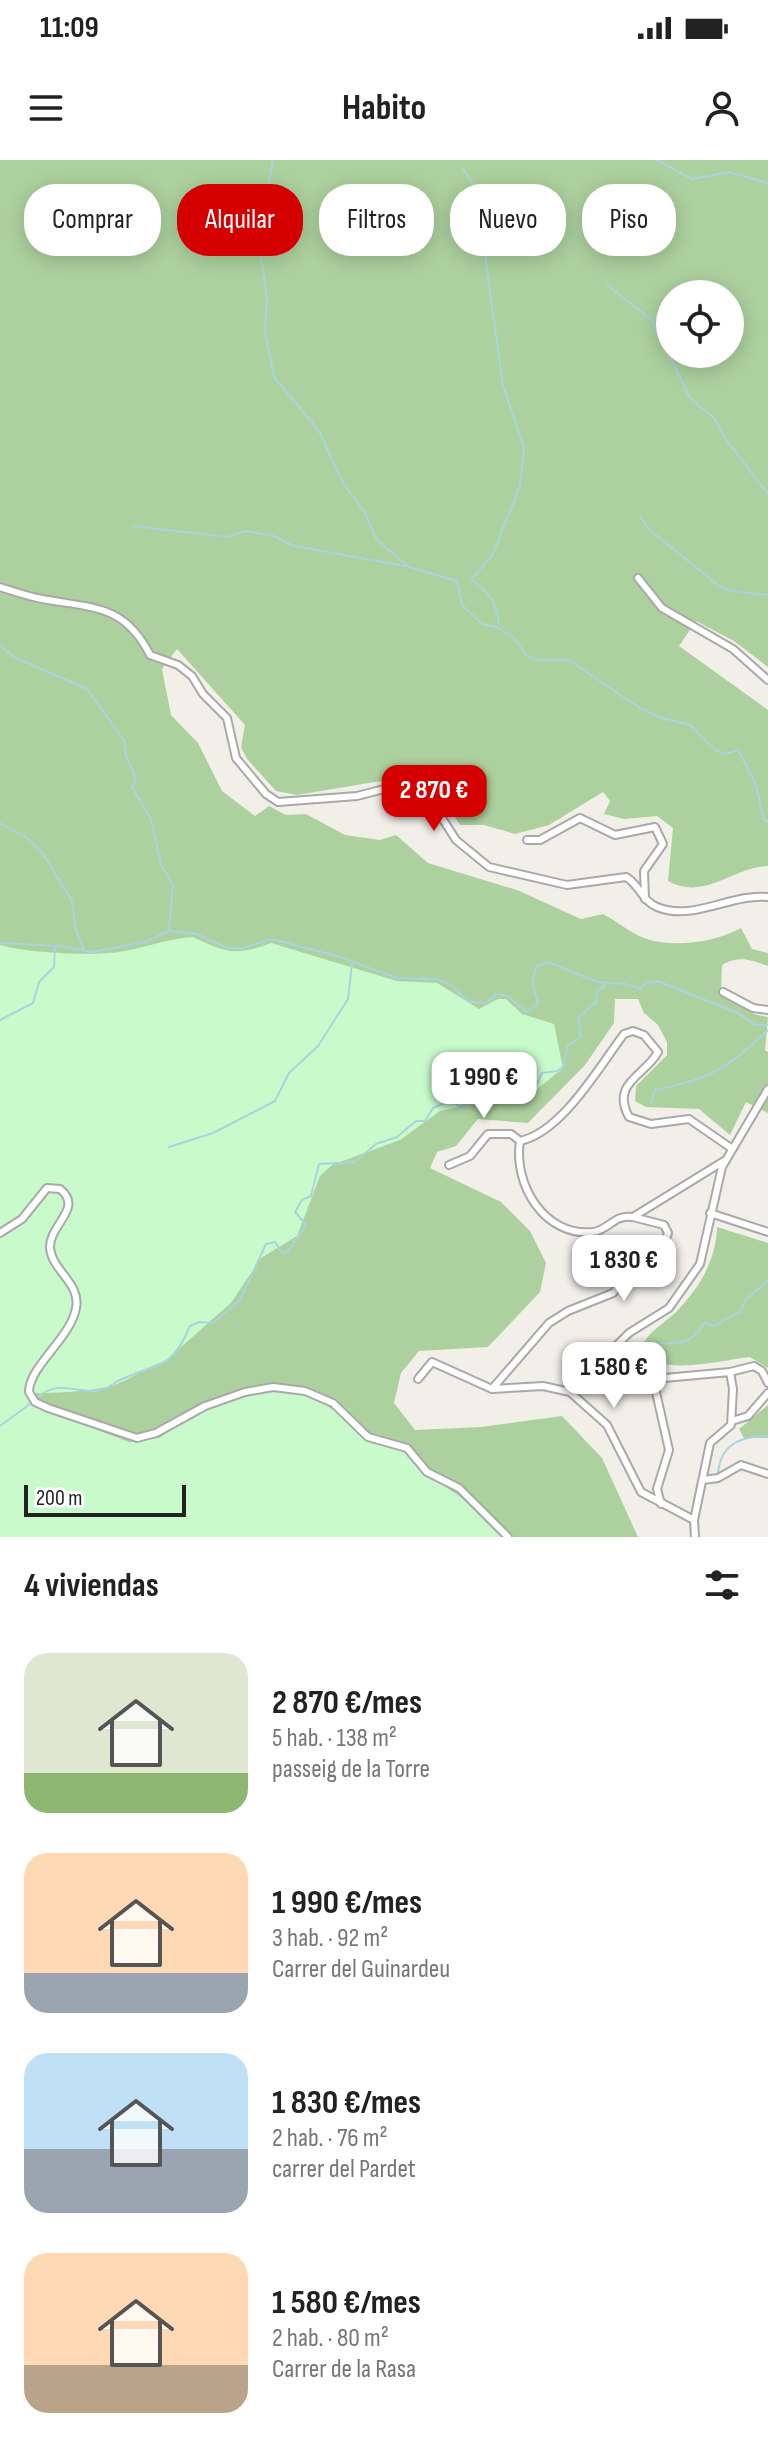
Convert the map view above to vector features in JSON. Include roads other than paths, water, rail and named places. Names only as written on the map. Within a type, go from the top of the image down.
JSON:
[{"type":"street","points":[[638,578],[662,608],[733,649],[768,680]]},
{"type":"street","points":[[0,587],[47,600],[92,605],[125,621],[143,638],[150,655],[184,668],[203,694],[221,710],[228,722],[233,753],[266,794],[278,802],[375,793],[419,780],[429,787],[437,810],[456,840],[489,867],[567,885],[626,877],[645,899],[661,908],[683,911],[748,896],[768,897]]},
{"type":"street","points":[[527,840],[540,840],[580,818],[615,835],[655,827],[663,844],[644,871],[645,899]]},
{"type":"street","points":[[723,992],[753,1008],[768,1010]]},
{"type":"street","points":[[520,1141],[531,1138],[571,1104],[624,1034],[636,1031],[655,1047],[657,1055],[627,1084],[625,1104],[629,1117],[656,1125],[673,1119],[689,1119],[731,1148]]},
{"type":"street","points":[[768,1089],[724,1161],[700,1264],[673,1304],[629,1333],[611,1351],[613,1360],[621,1370],[653,1379],[730,1372],[754,1366],[768,1383]]},
{"type":"street","points":[[449,1165],[463,1161],[488,1134],[511,1134],[520,1141],[522,1187],[558,1225],[595,1232],[619,1217],[633,1217],[664,1225],[668,1233],[664,1244],[636,1266],[613,1293],[555,1318],[492,1389]]},
{"type":"street","points":[[633,1217],[724,1161]]},
{"type":"street","points":[[0,1233],[22,1219],[47,1188],[60,1189],[68,1197],[69,1207],[52,1235],[50,1247],[53,1261],[75,1291],[76,1310],[60,1343],[31,1380],[29,1392],[40,1405],[137,1438],[156,1433],[205,1406],[245,1392],[273,1387],[305,1391],[339,1408],[368,1437],[407,1448],[427,1472],[459,1488],[508,1537]]},
{"type":"street","points":[[710,1213],[768,1232]]},
{"type":"street","points":[[418,1379],[432,1362],[492,1389],[543,1386],[574,1394],[607,1425],[639,1490],[694,1520]]},
{"type":"street","points":[[695,1537],[694,1520],[711,1439],[729,1429],[732,1421],[733,1384],[730,1372]]},
{"type":"street","points":[[653,1379],[669,1450],[657,1489],[661,1504]]},
{"type":"street","points":[[732,1421],[748,1416],[768,1393]]},
{"type":"street","points":[[703,1480],[718,1478],[741,1465],[768,1474]]},
{"type":"waterway","points":[[273,160],[261,229],[261,258],[267,297],[265,332],[274,377],[319,431],[343,483],[364,511],[377,540],[409,567],[457,581],[462,605],[482,624],[499,628],[514,638],[526,655],[535,660],[569,660],[637,706],[658,717],[690,725],[715,750],[725,754],[738,750],[755,782],[764,820],[768,822]]},
{"type":"waterway","points":[[657,160],[692,179],[729,172],[768,183]]},
{"type":"waterway","points":[[463,169],[476,189],[503,386],[524,448],[520,486],[492,556],[471,579],[491,599],[499,625]]},
{"type":"waterway","points":[[607,285],[652,320],[690,398],[714,418],[725,438],[768,494]]},
{"type":"waterway","points":[[640,517],[650,530],[719,586],[730,591],[768,595]]},
{"type":"waterway","points":[[133,526],[227,537],[245,531],[274,536],[294,546],[405,566]]},
{"type":"waterway","points":[[0,646],[14,657],[87,689],[125,742],[126,756],[136,779],[132,787],[151,819],[161,865],[173,884],[169,931]]},
{"type":"waterway","points":[[0,823],[27,838],[42,852],[72,901],[76,931],[84,950]]},
{"type":"waterway","points":[[0,943],[61,946],[92,952],[145,942],[169,931],[197,934],[225,947],[240,949],[271,939],[337,956],[397,978],[438,979],[452,986],[469,1002],[486,1003],[497,994],[508,996],[526,1012],[538,1004],[532,981],[537,966],[549,962],[597,982],[626,984],[641,989],[646,982],[660,982],[738,1013],[755,1025],[768,1025]]},
{"type":"waterway","points":[[0,1020],[33,1003],[39,982],[54,967],[55,946]]},
{"type":"waterway","points":[[169,1147],[213,1133],[275,1101],[289,1073],[318,1046],[348,999],[352,964]]},
{"type":"waterway","points":[[38,1397],[60,1388],[101,1390],[170,1358],[190,1326],[199,1322],[213,1323],[240,1300],[266,1244],[275,1242],[282,1253],[288,1252],[306,1225],[295,1212],[302,1200],[311,1196],[319,1164],[355,1162],[376,1144],[397,1137],[416,1121],[425,1121],[433,1108],[452,1100],[458,1106],[479,1103],[480,1091],[489,1082],[528,1090],[535,1088],[542,1073],[557,1071],[564,1066],[567,1047],[581,1036],[578,1018],[597,1001],[596,993],[605,985]]},
{"type":"waterway","points":[[651,1102],[655,1090],[690,1082],[730,1063],[768,1030]]},
{"type":"waterway","points":[[615,1353],[623,1355],[650,1344],[684,1342],[704,1323],[714,1326],[741,1311],[745,1301],[768,1280]]},
{"type":"waterway","points":[[0,1426],[30,1404]]},
{"type":"waterway","points":[[718,1474],[723,1455],[734,1444],[749,1438],[768,1436]]}]
